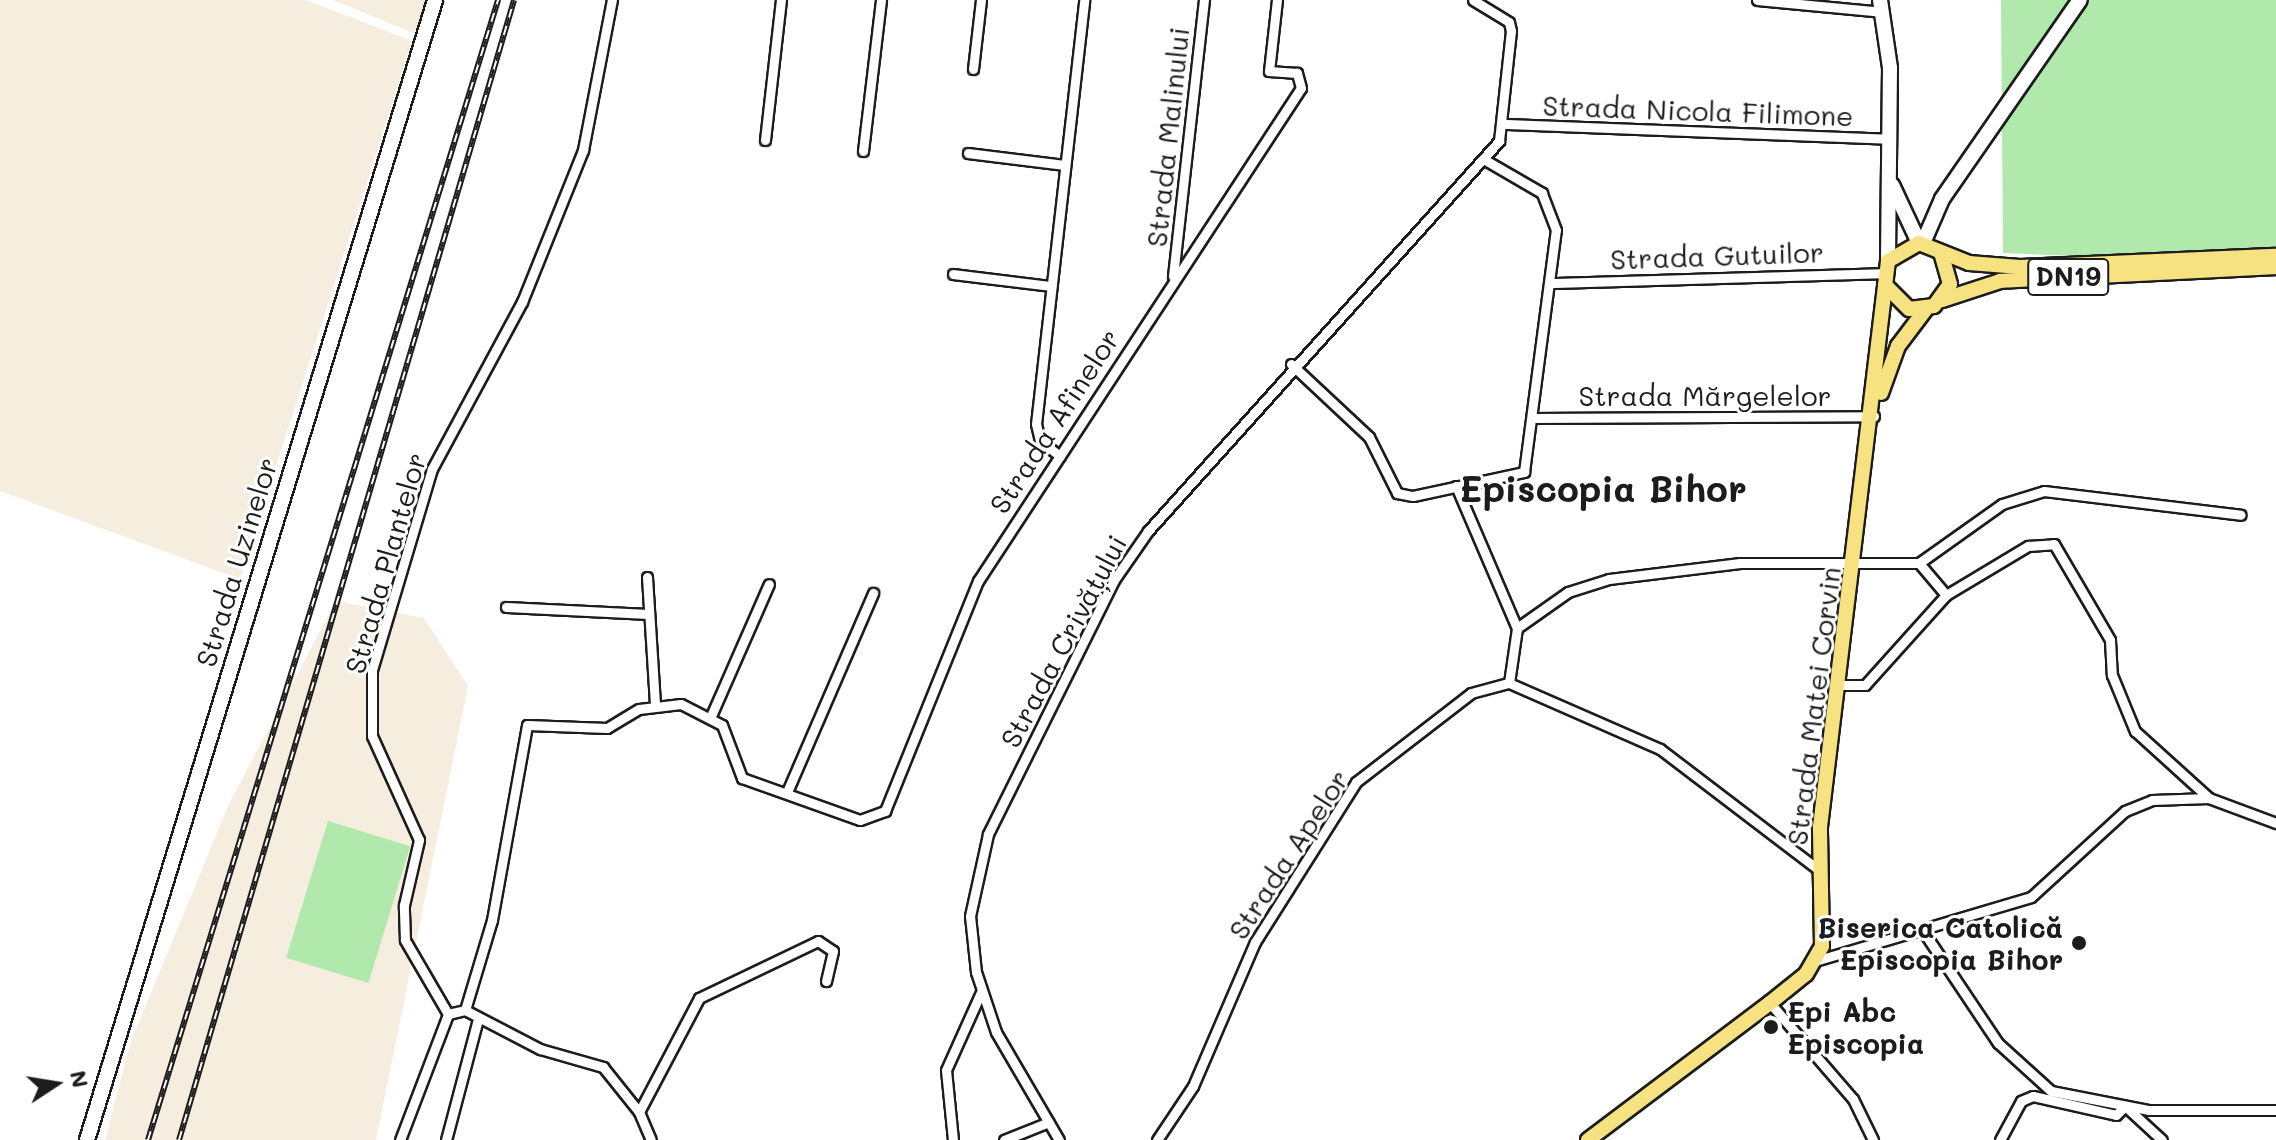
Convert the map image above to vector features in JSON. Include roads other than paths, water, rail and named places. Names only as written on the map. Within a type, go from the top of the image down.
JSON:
[{"type":"main road","name":"DN19","points":[[1921,243],[1969,263],[2020,267],[2276,256]]},
{"type":"main road","points":[[1921,243],[1886,272],[1900,305],[1926,309]]},
{"type":"main road","points":[[1941,252],[1951,275],[1942,300]]},
{"type":"main road","name":"DN19","points":[[1926,309],[1942,300],[2000,281],[2276,267]]},
{"type":"main road","name":"Strada Matei Corvin","points":[[1815,961],[1824,914],[1820,871],[1874,412],[1886,272]]},
{"type":"main road","name":"Strada Matei Corvin","points":[[1874,412],[1898,346],[1926,309]]},
{"type":"main road","points":[[1588,1140],[1770,1003],[1815,961]]},
{"type":"street","name":"Strada Uzinelor","points":[[87,1140],[435,0]]},
{"type":"street","name":"Strada Plantelor","points":[[448,1014],[405,940],[404,905],[419,840],[372,736],[372,670],[432,469],[522,302],[583,150],[612,0]]},
{"type":"street","points":[[765,140],[781,0]]},
{"type":"street","points":[[863,151],[881,0]]},
{"type":"street","points":[[973,69],[981,0]]},
{"type":"street","points":[[1060,456],[1037,433],[1084,0]]},
{"type":"street","name":"Strada Malinului","points":[[1173,280],[1204,0]]},
{"type":"street","name":"Strada Afinelor","points":[[711,716],[730,734],[742,778],[860,820],[885,811],[972,593],[1173,280],[1301,88],[1297,73],[1269,71],[1277,0]]},
{"type":"street","points":[[1473,0],[1509,22],[1505,124]]},
{"type":"street","points":[[1757,0],[1882,6]]},
{"type":"street","points":[[1921,243],[1942,199],[2080,0]]},
{"type":"street","name":"Strada Matei Corvin","points":[[1882,6],[1890,139],[1886,272]]},
{"type":"street","name":"Strada Nicola Filimone","points":[[1505,124],[1890,139]]},
{"type":"street","name":"Strada Crivățului","points":[[1059,1140],[1013,1067],[981,992],[971,945],[972,892],[1001,804],[1114,580],[1291,364],[1485,160],[1505,124]]},
{"type":"street","points":[[968,153],[1064,165]]},
{"type":"street","points":[[1291,364],[1369,437],[1397,493],[1456,486],[1524,472],[1536,418],[1556,230],[1547,202],[1529,183],[1485,160]]},
{"type":"street","name":"Strada Matei Corvin","points":[[1889,176],[1921,243]]},
{"type":"street","name":"Strada Gutuilor","points":[[1551,283],[1886,272]]},
{"type":"street","points":[[953,274],[1051,286]]},
{"type":"street","name":"Strada Mărgelelor","points":[[1536,418],[1874,412]]},
{"type":"street","points":[[1456,486],[1517,628],[1509,683],[1660,749],[1820,871]]},
{"type":"street","points":[[1517,628],[1568,592],[1609,579],[1740,563],[1856,560],[1919,563],[2002,504],[2044,491],[2241,515]]},
{"type":"street","points":[[1841,685],[1865,685],[1946,595],[2028,546],[2054,544],[2110,640],[2110,667],[2135,731],[2209,798],[2276,823]]},
{"type":"street","points":[[1919,563],[1946,595]]},
{"type":"street","points":[[647,577],[655,705]]},
{"type":"street","points":[[465,1010],[492,920],[521,731],[539,721],[607,728],[655,705],[711,716],[769,584]]},
{"type":"street","points":[[787,792],[873,593]]},
{"type":"street","points":[[506,607],[649,614]]},
{"type":"street","name":"Strada Apelor","points":[[1157,1140],[1193,1086],[1255,942],[1356,782],[1458,701],[1509,683]]},
{"type":"street","points":[[1815,961],[2031,897],[2125,811],[2152,800],[2209,798]]},
{"type":"street","points":[[1923,931],[2031,1079],[2125,1106],[2276,1110]]},
{"type":"street","points":[[639,1112],[699,998],[818,941],[833,951],[826,981]]},
{"type":"street","points":[[953,1140],[946,1070],[981,992]]},
{"type":"street","points":[[1770,1003],[1853,1099],[1873,1140]]},
{"type":"street","points":[[400,1140],[448,1014],[465,1010],[478,1019],[603,1067],[639,1112],[651,1140]]},
{"type":"street","points":[[446,1140],[478,1019]]},
{"type":"street","points":[[2000,1140],[2027,1097],[2116,1115],[2125,1106]]},
{"type":"street","points":[[2125,1106],[2162,1140]]},
{"type":"street","points":[[1004,1140],[1049,1122]]},
{"type":"railway","points":[[148,1140],[498,0]]},
{"type":"railway","points":[[179,1140],[514,0]]},
{"type":"place","name":"Biserica Catolică Episcopia Bihor","points":[[2079,943]]},
{"type":"place","name":"Epi Abc Episcopia","points":[[1771,1027]]},
{"type":"district","name":"Episcopia Bihor","points":[[1603,488]]}]
